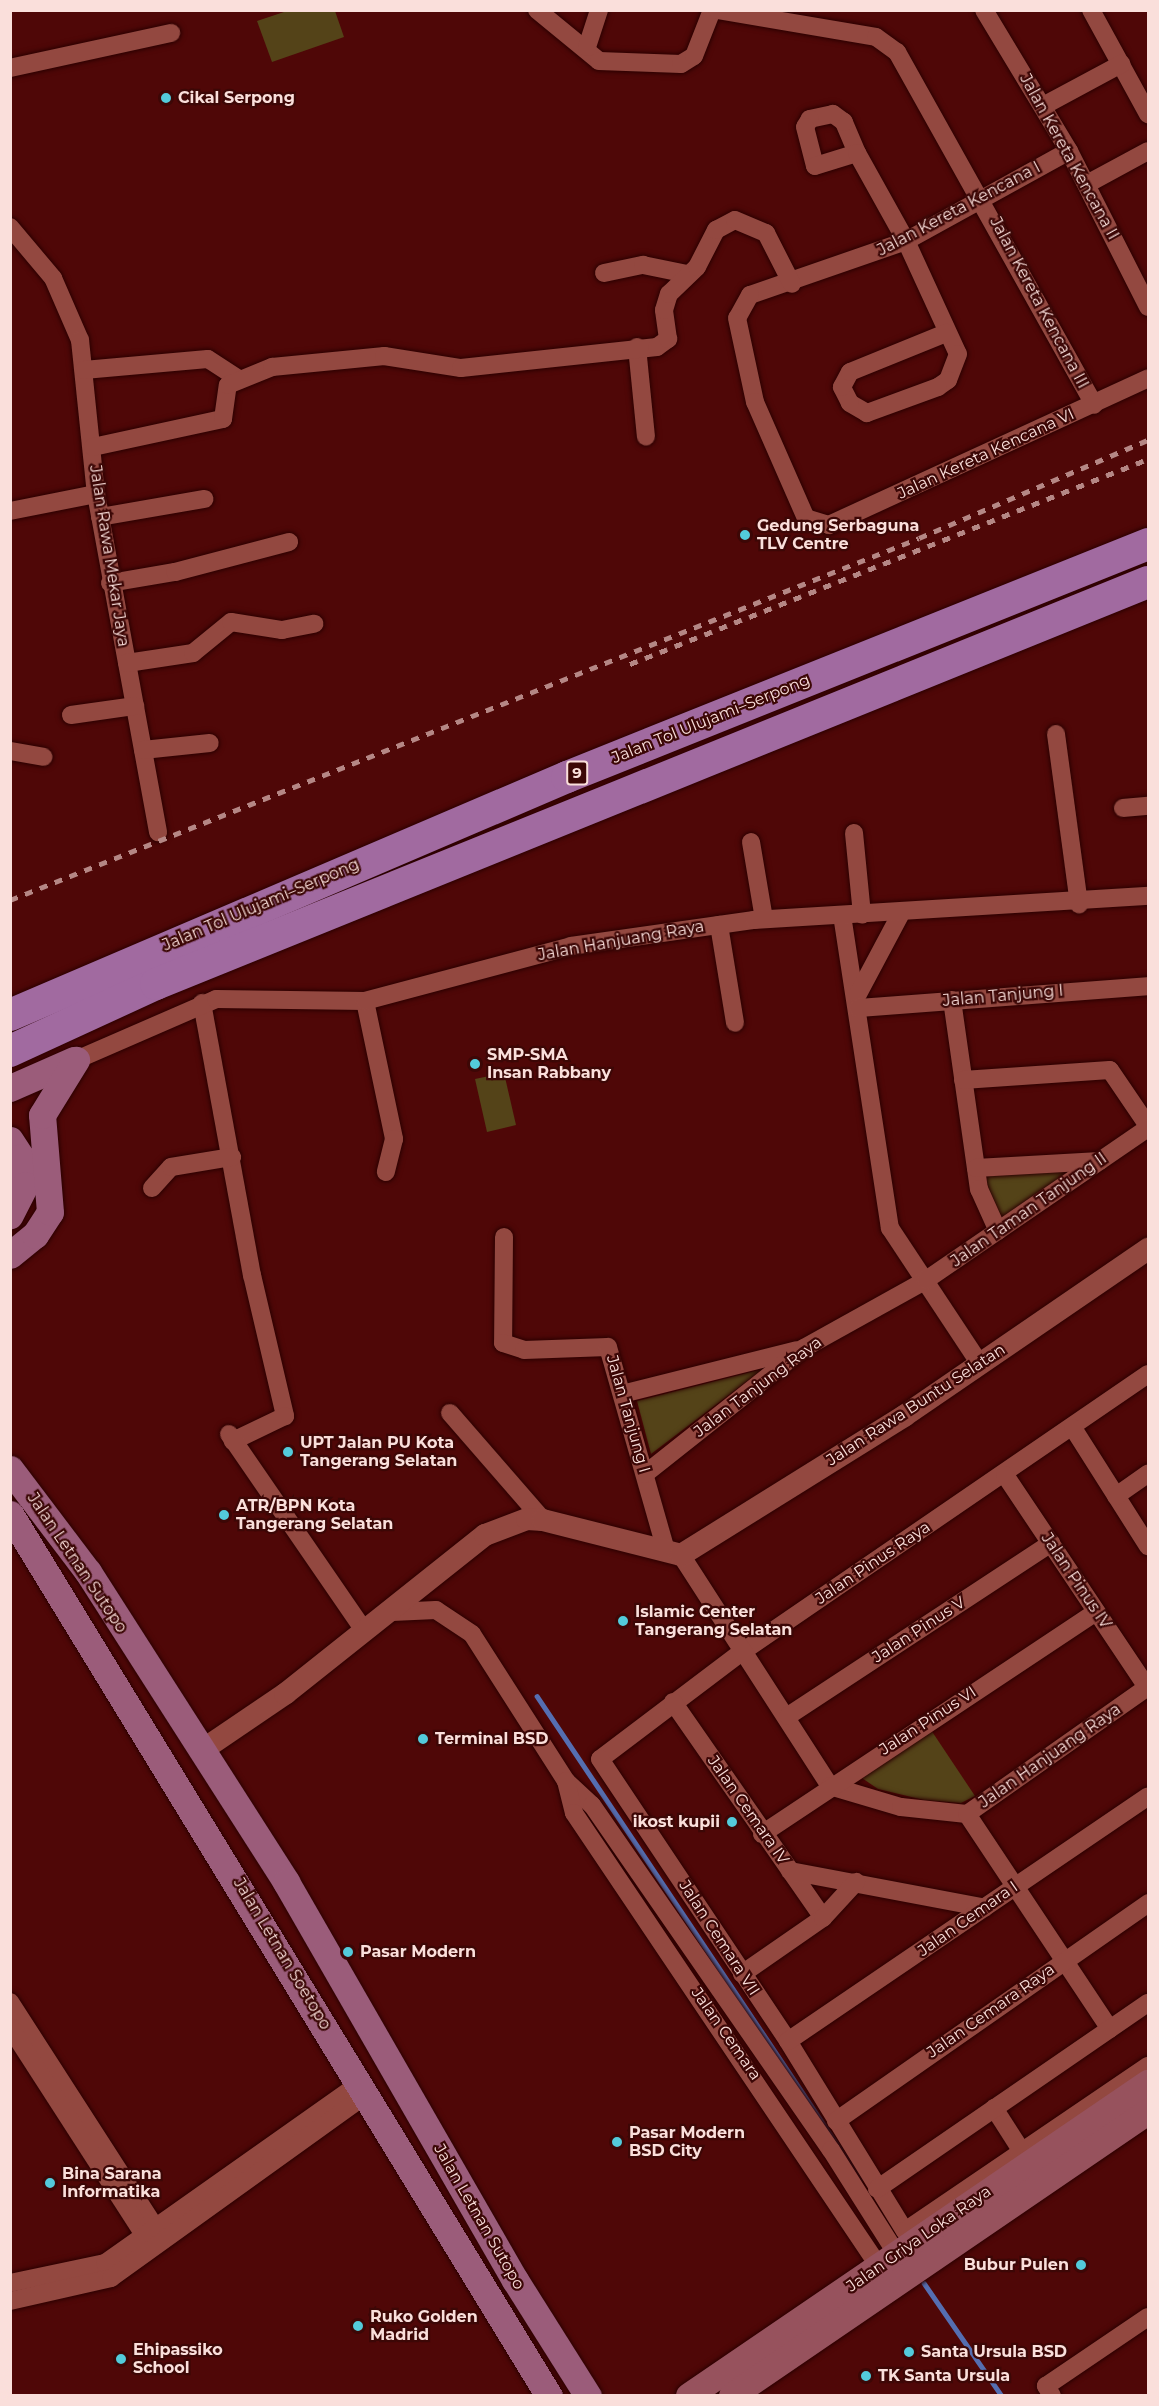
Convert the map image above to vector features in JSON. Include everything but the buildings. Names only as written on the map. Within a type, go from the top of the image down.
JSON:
[{"type":"highway","name":"Jalan Tol Ulujami–Serpong","points":[[10,1015],[567,777],[1149,544]]},
{"type":"highway","name":"Jalan Tol Ulujami–Serpong","points":[[10,1051],[178,975],[1149,582]]},
{"type":"main road","points":[[10,1088],[75,1060]]},
{"type":"main road","points":[[10,1255],[35,1235],[50,1212],[42,1115],[75,1060]]},
{"type":"main road","points":[[10,1140],[21,1157],[25,1185],[10,1215]]},
{"type":"main road","name":"Jalan Letnan Sutopo","points":[[10,1469],[88,1572],[201,1751]]},
{"type":"main road","name":"Jalan Letnan Soetopo","points":[[10,1514],[234,1874],[549,2396]]},
{"type":"main road","points":[[201,1751],[266,1853],[234,1874]]},
{"type":"main road","name":"Jalan Letnan Sutopo","points":[[266,1853],[588,2396]]},
{"type":"main road","name":"Jalan Griya Loka Raya","points":[[732,2396],[894,2270],[1025,2158],[1149,2083]]},
{"type":"main road","name":"Jalan Griya Loka Raya","points":[[689,2396],[894,2270],[1043,2186],[1149,2112]]},
{"type":"street","points":[[537,10],[586,47],[599,61],[681,64],[694,56],[712,10]]},
{"type":"street","points":[[586,47],[599,10]]},
{"type":"street","name":"Jalan Kereta Kencana III","points":[[717,10],[876,37],[889,44],[910,69],[1094,405]]},
{"type":"street","name":"Jalan Kereta Kencana II","points":[[984,10],[1069,151],[1149,307]]},
{"type":"street","points":[[1091,10],[1121,64],[1142,86],[1147,109]]},
{"type":"street","points":[[10,68],[171,33]]},
{"type":"street","points":[[1043,106],[1121,64]]},
{"type":"street","name":"Jalan Kereta Kencana I","points":[[821,525],[806,519],[773,446],[738,337],[740,305],[750,295],[792,284],[906,241],[1069,151]]},
{"type":"street","points":[[1087,184],[1149,151]]},
{"type":"street","points":[[857,153],[906,241],[946,333],[958,354],[948,380],[867,413],[850,403],[842,387],[850,372],[946,333]]},
{"type":"street","points":[[93,447],[223,419],[226,389],[240,380],[272,367],[336,358],[403,357],[462,368],[666,343],[666,301],[687,274],[700,263],[716,230],[735,220],[765,233],[792,284]]},
{"type":"street","name":"Jalan Rawa Mekar Jaya","points":[[10,227],[66,300],[84,370],[96,494],[110,583],[158,832]]},
{"type":"street","points":[[604,273],[650,265],[687,274]]},
{"type":"street","points":[[637,347],[646,436]]},
{"type":"street","points":[[84,370],[208,359],[240,380]]},
{"type":"street","name":"Jalan Kereta Kencana VI","points":[[821,525],[837,523],[1149,378]]},
{"type":"street","points":[[10,511],[96,494]]},
{"type":"street","points":[[100,517],[204,499]]},
{"type":"street","points":[[110,583],[175,572],[289,542]]},
{"type":"street","points":[[127,663],[193,653],[231,622],[282,630],[314,624]]},
{"type":"street","points":[[71,715],[135,706]]},
{"type":"street","points":[[1056,734],[1079,903]]},
{"type":"street","points":[[143,750],[210,743]]},
{"type":"street","points":[[10,751],[43,757]]},
{"type":"street","points":[[1123,808],[1149,806]]},
{"type":"street","points":[[854,833],[862,915]]},
{"type":"street","points":[[752,842],[764,919]]},
{"type":"street","name":"Jalan Hanjuang Raya","points":[[75,1060],[202,1003],[245,998],[365,1001],[571,946],[764,919],[900,915],[1149,896]]},
{"type":"street","points":[[842,915],[858,1001],[890,1228],[980,1364]]},
{"type":"street","points":[[858,1001],[900,915]]},
{"type":"street","points":[[719,925],[735,1023]]},
{"type":"street","name":"Jalan Tanjung I","points":[[858,1001],[952,1000],[1149,986]]},
{"type":"street","points":[[952,1000],[981,1195],[998,1231]]},
{"type":"street","points":[[365,1001],[394,1139],[386,1172]]},
{"type":"street","points":[[202,1003],[285,1416],[231,1437],[364,1632]]},
{"type":"street","points":[[963,1080],[1110,1070],[1149,1127]]},
{"type":"street","name":"Jalan Taman Tanjung II","points":[[908,1289],[926,1280],[1149,1127]]},
{"type":"street","points":[[152,1188],[171,1167],[232,1156]]},
{"type":"street","points":[[976,1168],[1100,1161]]},
{"type":"street","name":"Jalan Tanjung I","points":[[504,1237],[503,1343],[524,1350],[604,1344],[622,1394],[645,1474],[673,1553]]},
{"type":"street","name":"Jalan Rawa Buntu Selatan","points":[[673,1553],[980,1364],[1149,1249]]},
{"type":"street","name":"Jalan Tanjung Raya","points":[[645,1474],[804,1348],[908,1289]]},
{"type":"street","points":[[622,1394],[804,1348]]},
{"type":"street","name":"Jalan Pinus Raya","points":[[600,1757],[743,1651],[1149,1374]]},
{"type":"street","points":[[450,1413],[543,1520]]},
{"type":"street","points":[[1072,1428],[1149,1546]]},
{"type":"street","name":"Jalan Pinus IV","points":[[1005,1474],[1148,1687]]},
{"type":"street","points":[[1116,1496],[1149,1474]]},
{"type":"street","points":[[201,1751],[392,1612],[485,1535],[527,1519],[543,1520],[673,1553],[788,1716],[830,1786]]},
{"type":"street","name":"Jalan Pinus V","points":[[788,1716],[1051,1543]]},
{"type":"street","name":"Jalan Cemara","points":[[392,1612],[436,1610],[460,1622],[566,1781],[591,1805],[831,2150],[894,2270]]},
{"type":"street","name":"Jalan Pinus VI","points":[[762,1833],[1096,1612]]},
{"type":"street","name":"Jalan Hanjuang Raya","points":[[830,1786],[901,1807],[967,1814],[1148,1687]]},
{"type":"street","name":"Jalan Cemara IV","points":[[673,1702],[823,1918]]},
{"type":"street","name":"Jalan Cemara VII","points":[[600,1757],[788,2042],[899,2227],[912,2230],[1025,2158],[1149,2066]]},
{"type":"street","name":"Jalan Cemara I","points":[[788,2042],[1149,1796]]},
{"type":"street","points":[[967,1814],[1065,1958],[1110,2029]]},
{"type":"street","points":[[790,1871],[985,1908]]},
{"type":"street","points":[[742,1974],[823,1918],[856,1882]]},
{"type":"street","name":"Jalan Cemara Raya","points":[[836,2121],[1065,1958],[1149,1903]]},
{"type":"street","points":[[10,2002],[155,2240]]},
{"type":"street","points":[[878,2189],[1110,2029],[1147,2008]]},
{"type":"street","points":[[10,2027],[155,2240]]},
{"type":"street","points":[[10,2301],[111,2278],[155,2240],[364,2088]]},
{"type":"street","points":[[994,2108],[1043,2186]]},
{"type":"street","points":[[10,2283],[105,2263],[155,2240]]},
{"type":"street","points":[[1049,2391],[1149,2317]]},
{"type":"shaded area","points":[[287,11],[335,11],[344,37],[272,62],[257,21]]},
{"type":"shaded area","points":[[504,1073],[516,1125],[487,1132],[475,1079]]},
{"type":"shaded area","points":[[1081,1167],[1002,1222],[989,1202],[985,1172]]},
{"type":"shaded area","points":[[763,1369],[651,1454],[637,1401]]},
{"type":"shaded area","points":[[929,1727],[975,1796],[961,1803],[924,1800],[878,1789],[856,1774]]},
{"type":"waterway","points":[[537,1696],[861,2180]]},
{"type":"waterway","points":[[924,2283],[1002,2396]]},
{"type":"railway","points":[[10,900],[919,538],[1148,440]]},
{"type":"railway","points":[[630,664],[1148,459]]},
{"type":"place","name":"Cikal Serpong","points":[[166,98]]},
{"type":"place","name":"Gedung Serbaguna TLV Centre","points":[[745,535]]},
{"type":"place","name":"SMP-SMA Insan Rabbany","points":[[475,1064]]},
{"type":"place","name":"UPT Jalan PU Kota Tangerang Selatan","points":[[288,1452]]},
{"type":"place","name":"ATR/BPN Kota Tangerang Selatan","points":[[224,1515]]},
{"type":"place","name":"Islamic Center Tangerang Selatan","points":[[623,1621]]},
{"type":"place","name":"Terminal BSD","points":[[423,1739]]},
{"type":"place","name":"ikost kupii","points":[[732,1822]]},
{"type":"place","name":"Pasar Modern","points":[[348,1952]]},
{"type":"place","name":"Pasar Modern BSD City","points":[[617,2142]]},
{"type":"place","name":"Bina Sarana Informatika","points":[[50,2183]]},
{"type":"place","name":"Bubur Pulen","points":[[1081,2265]]},
{"type":"place","name":"Ruko Golden Madrid","points":[[358,2326]]},
{"type":"place","name":"Santa Ursula BSD","points":[[909,2352]]},
{"type":"place","name":"Ehipassiko School","points":[[121,2359]]},
{"type":"place","name":"TK Santa Ursula","points":[[866,2376]]}]
